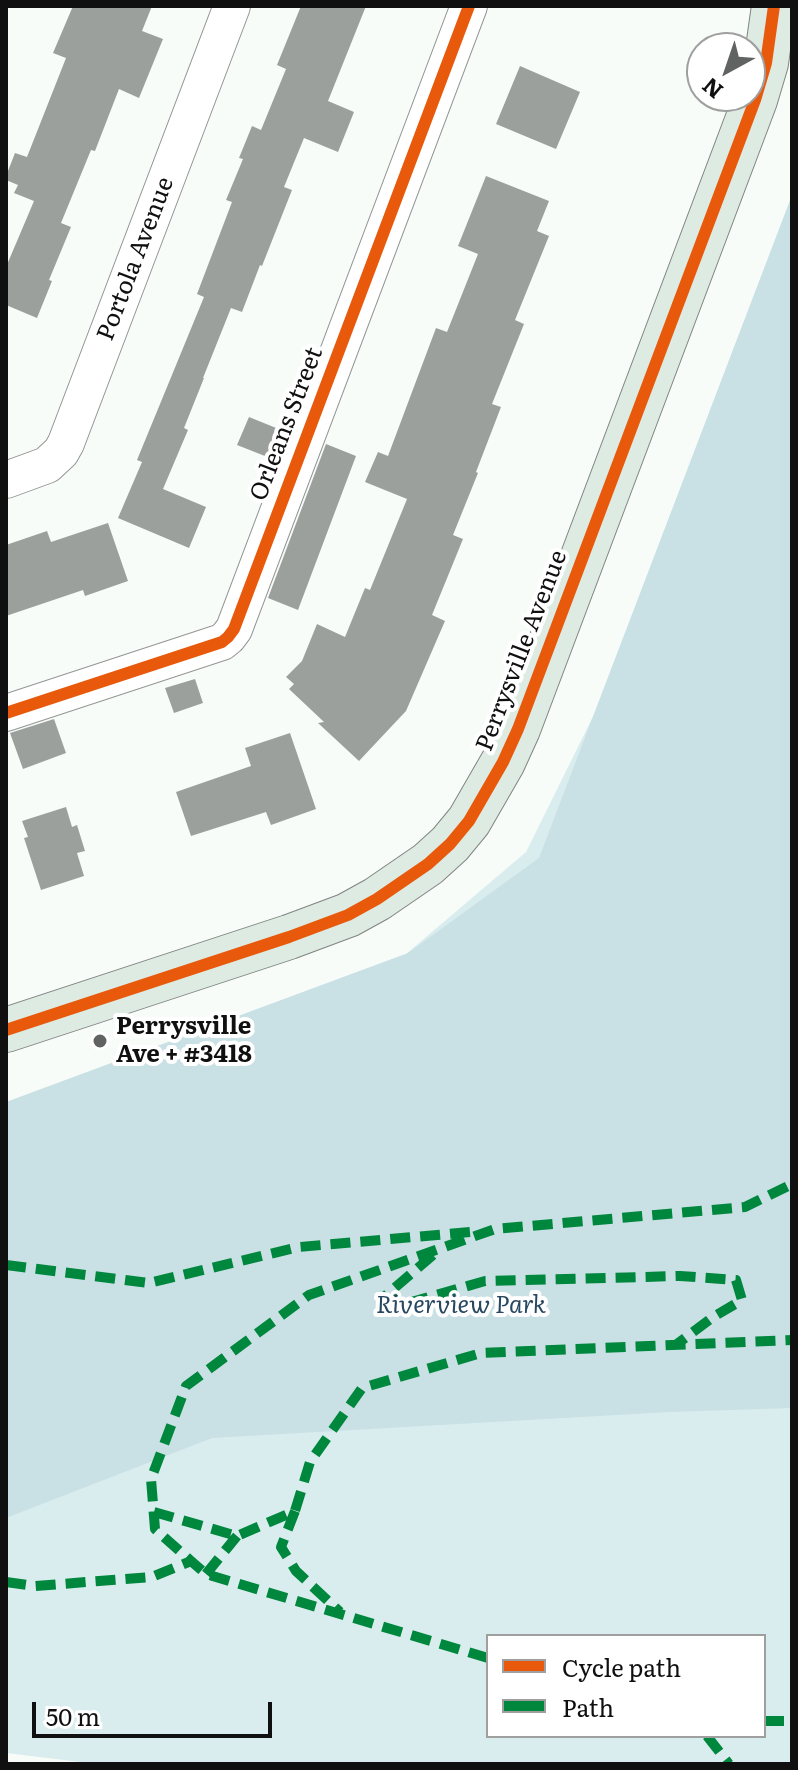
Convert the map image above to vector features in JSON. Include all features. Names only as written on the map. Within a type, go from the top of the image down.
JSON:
[{"type":"main road","name":"Perrysville Avenue","points":[[6,1030],[348,915],[428,864],[469,821],[518,729],[755,100],[766,63],[774,6]]},
{"type":"street","name":"Portola Avenue","points":[[6,480],[47,465],[66,443],[232,6]]},
{"type":"street","name":"Orleans Street","points":[[6,713],[222,642],[234,629],[469,6]]},
{"type":"green space","name":"Riverview Park","points":[[792,195],[792,1408],[212,1438],[6,1518],[6,1102],[408,953],[539,858]]},
{"type":"green space","name":"Riverview Park","points":[[792,314],[792,1764],[97,1764],[6,1753],[6,1108],[366,988],[526,852]]},
{"type":"building","points":[[73,6],[152,6],[142,31],[163,39],[139,98],[119,89],[95,151],[91,150],[61,223],[71,227],[37,318],[6,305],[6,267],[34,201],[14,193],[18,185],[6,180],[6,176],[15,153],[27,157],[66,58],[53,53]]},
{"type":"building","points":[[301,6],[366,6],[328,101],[354,112],[338,152],[304,138],[284,187],[292,190],[262,266],[242,312],[231,308],[184,428],[188,430],[163,489],[206,507],[189,548],[118,518],[142,462],[137,460],[204,297],[197,294],[232,202],[226,200],[243,159],[239,158],[252,126],[261,130],[286,69],[277,65]]},
{"type":"building","points":[[520,66],[580,92],[556,149],[496,124]]},
{"type":"building","points":[[486,176],[549,201],[537,231],[549,236],[515,320],[524,324],[492,404],[501,407],[453,535],[463,539],[432,615],[445,621],[406,711],[359,761],[318,723],[324,722],[289,689],[294,684],[286,677],[302,661],[317,624],[345,637],[365,588],[370,590],[407,499],[365,482],[378,452],[388,456],[436,328],[447,332],[478,254],[458,246]]},
{"type":"building","points":[[249,417],[286,432],[275,460],[237,445]]},
{"type":"building","points":[[326,444],[356,456],[298,610],[268,598]]},
{"type":"building","points":[[108,523],[128,581],[85,596],[83,590],[6,616],[6,545],[47,531],[51,542]]},
{"type":"building","points":[[195,679],[203,703],[174,713],[165,688]]},
{"type":"building","points":[[54,719],[66,753],[23,769],[10,733]]},
{"type":"building","points":[[290,733],[316,809],[271,825],[266,812],[191,836],[176,792],[251,766],[245,748]]},
{"type":"building","points":[[66,807],[72,827],[77,825],[85,851],[77,853],[84,876],[41,890],[24,838],[28,837],[22,821]]},
{"type":"marked path","points":[[486,1657],[206,1574],[155,1529],[151,1479],[186,1386],[309,1295],[495,1229],[745,1207],[792,1184]]},
{"type":"marked path","points":[[6,1265],[149,1283],[299,1247],[471,1232]]},
{"type":"marked path","points":[[433,1255],[384,1297],[408,1303],[485,1281],[680,1276],[736,1280],[742,1300],[677,1344]]},
{"type":"marked path","points":[[154,1512],[237,1536],[295,1511],[310,1462],[362,1388],[481,1353],[792,1340]]},
{"type":"marked path","points":[[295,1511],[281,1547],[296,1571],[340,1612]]},
{"type":"marked path","points":[[206,1574],[237,1536]]},
{"type":"marked path","points":[[6,1582],[35,1586],[152,1577],[191,1561]]},
{"type":"marked path","points":[[766,1721],[792,1721]]},
{"type":"marked path","points":[[709,1738],[729,1764]]},
{"type":"cycle path","points":[[6,713],[222,642],[234,629],[469,6]]},
{"type":"cycle path","points":[[6,1030],[348,915],[428,864],[469,821],[518,729],[755,100],[766,63],[774,6]]},
{"type":"place","name":"Perrysville Ave + #3418","points":[[100,1041]]}]
